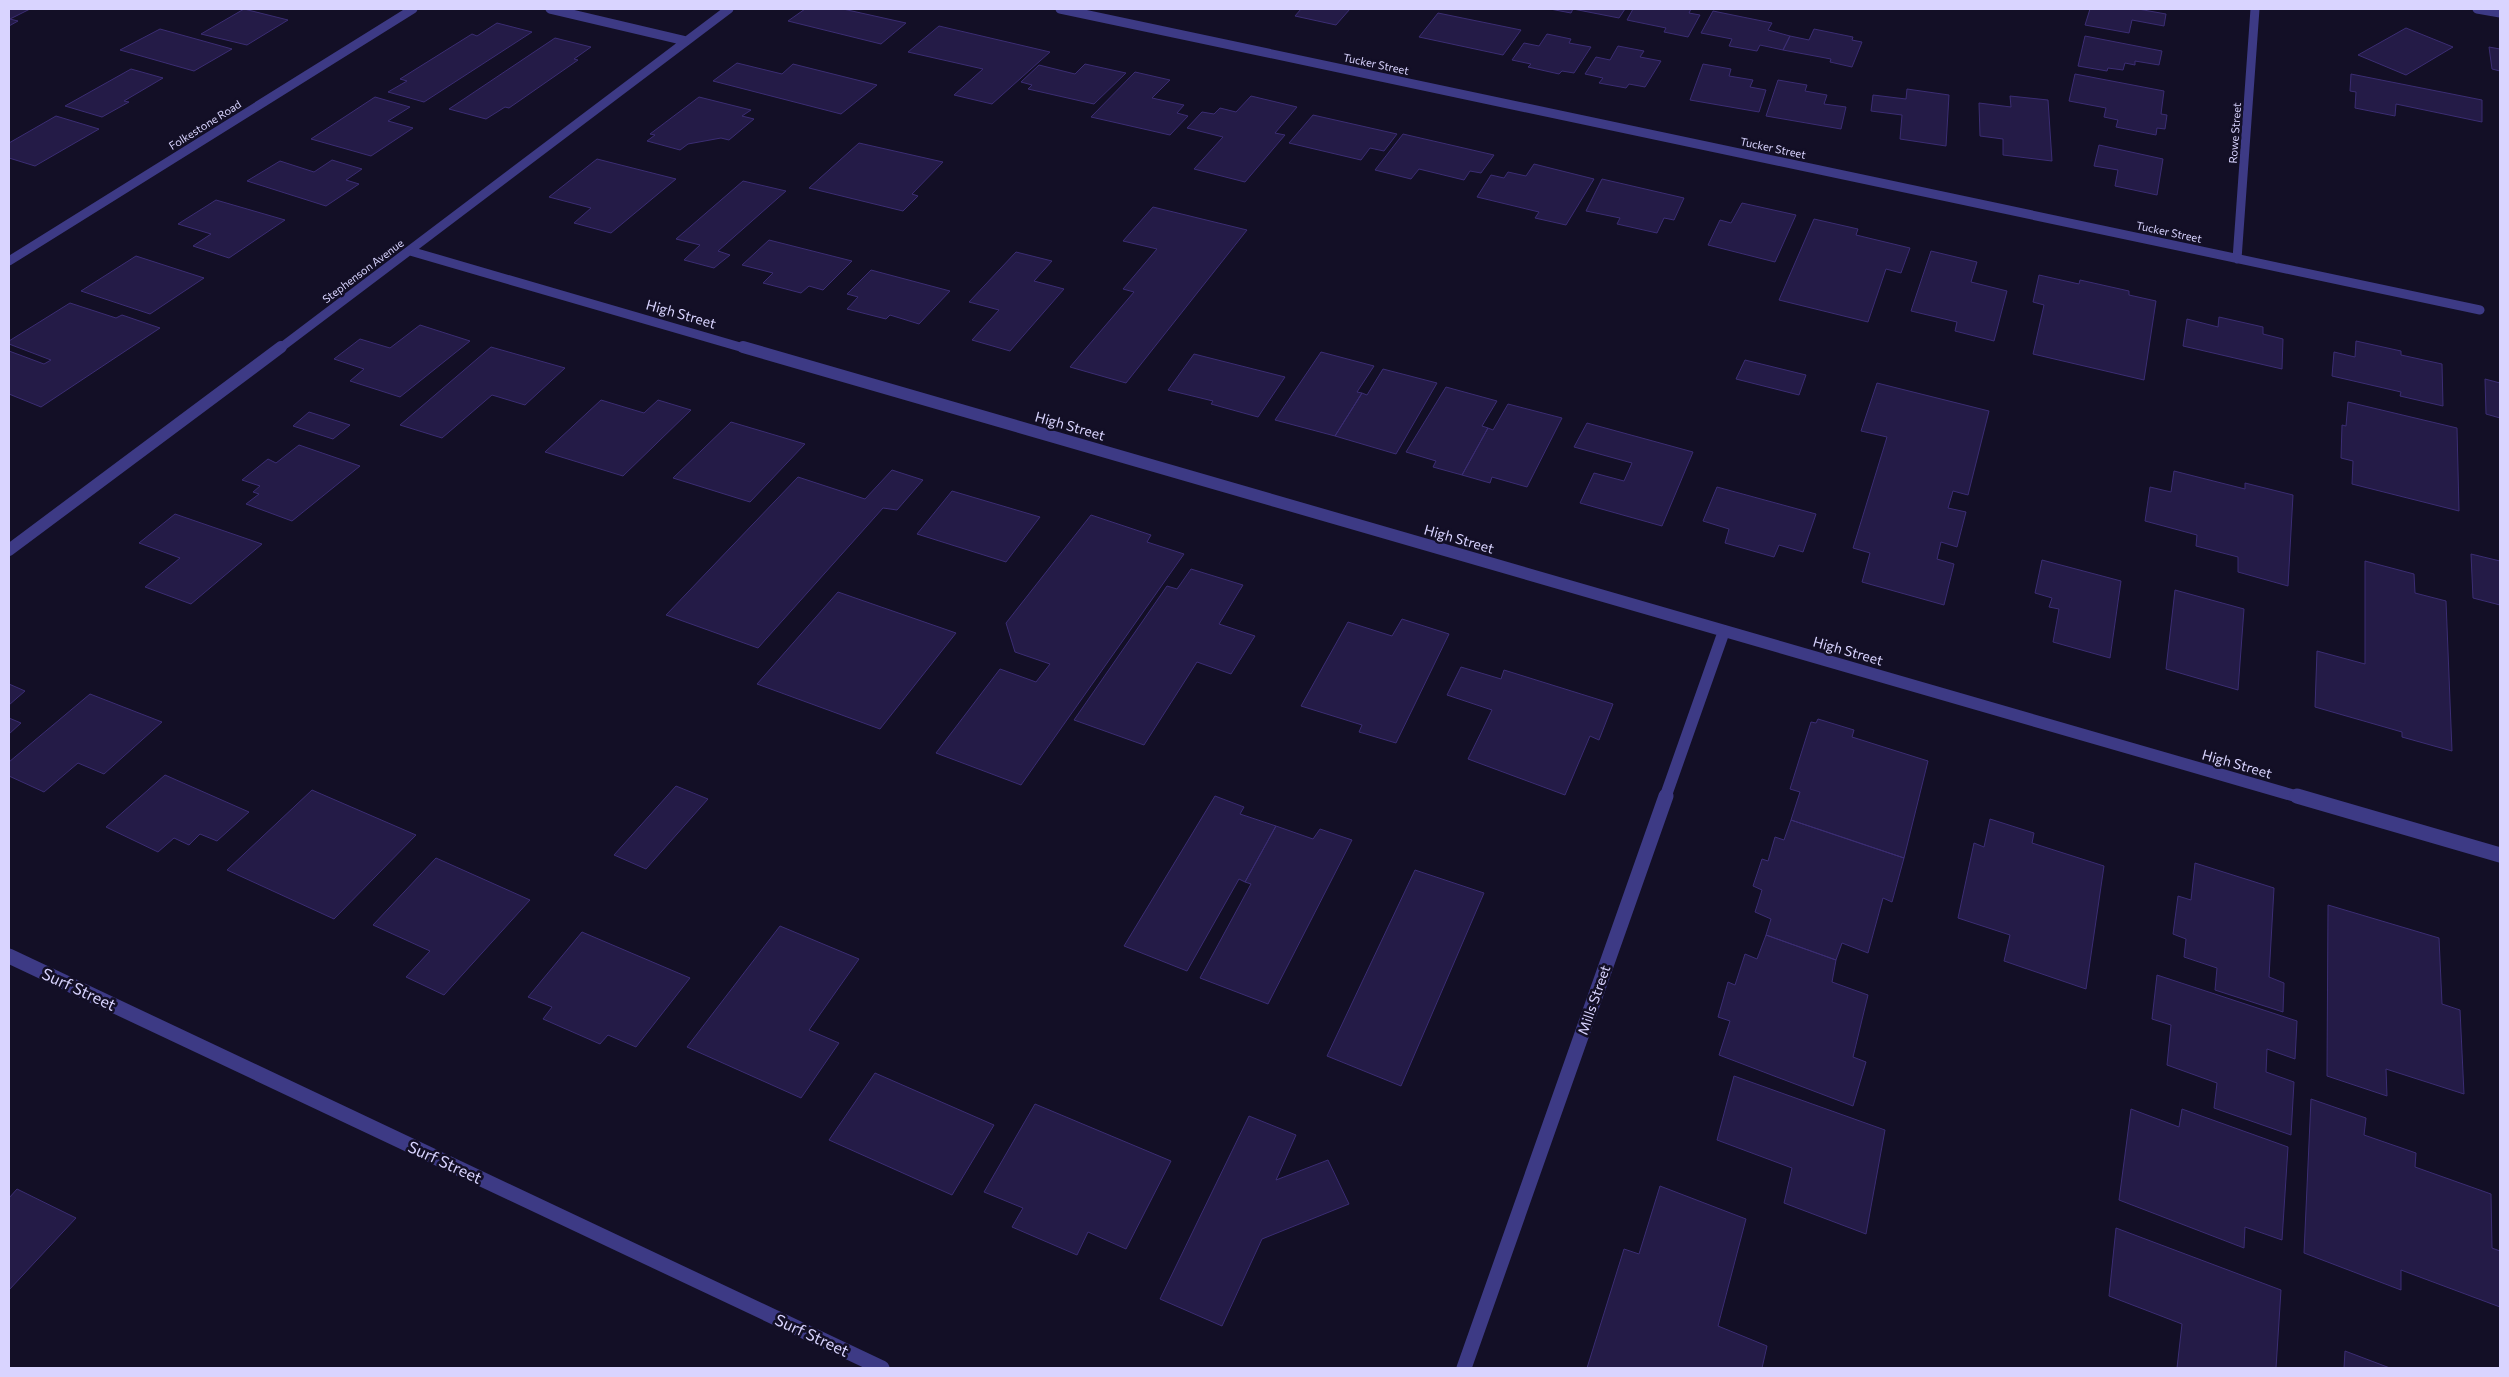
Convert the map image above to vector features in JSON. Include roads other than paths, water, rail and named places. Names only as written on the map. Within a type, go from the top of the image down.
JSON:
[{"type":"street","name":"Folkestone Road","points":[[9,261],[413,9]]},
{"type":"street","points":[[550,9],[686,41]]},
{"type":"street","name":"Stephenson Avenue","points":[[9,550],[410,251],[729,9]]},
{"type":"street","name":"Tucker Street","points":[[1060,9],[2480,310]]},
{"type":"street","name":"Rowe Street","points":[[2237,258],[2256,9]]},
{"type":"street","points":[[2477,9],[2500,13]]},
{"type":"street","name":"High Street","points":[[410,251],[2500,855]]},
{"type":"street","name":"Mills Street","points":[[1464,1368],[1724,631]]},
{"type":"street","name":"Surf Street","points":[[9,956],[882,1368]]}]
